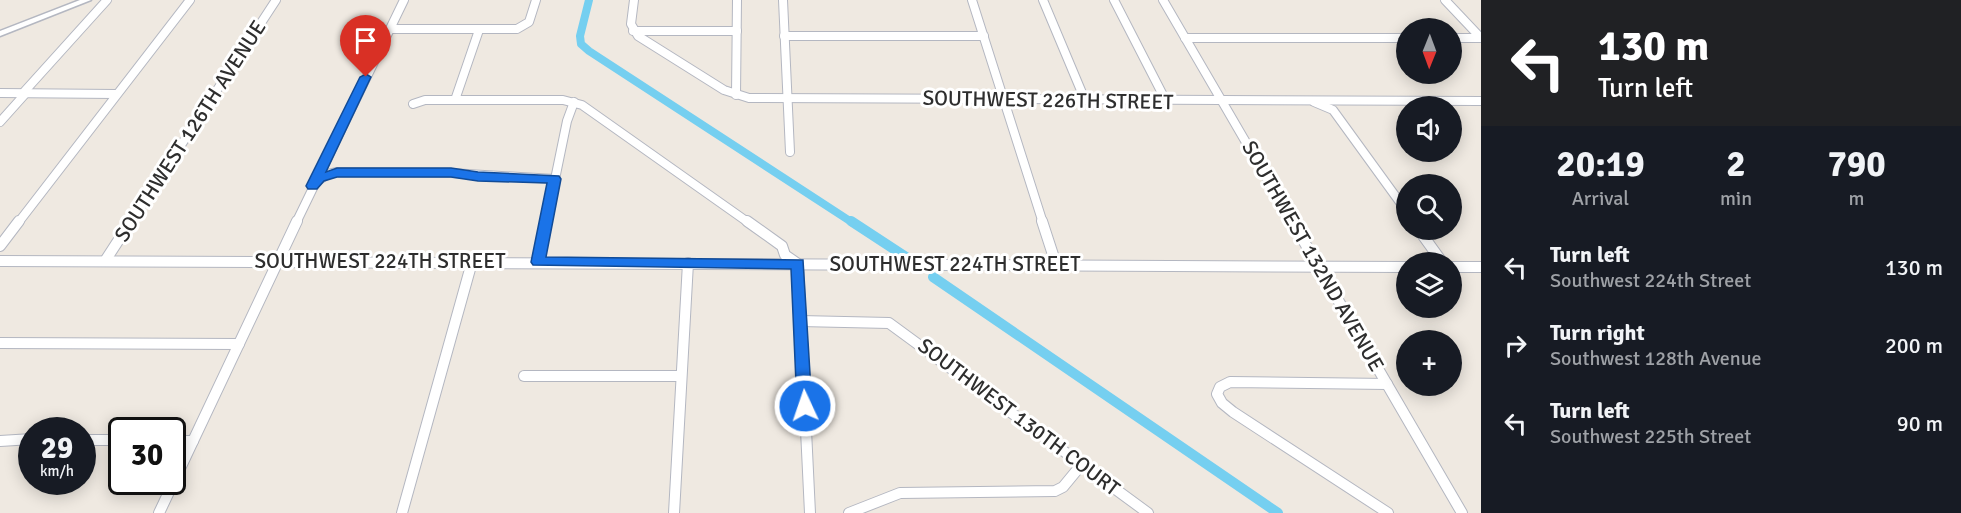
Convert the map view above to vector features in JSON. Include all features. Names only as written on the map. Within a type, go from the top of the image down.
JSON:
[{"type":"street","points":[[0,34],[87,0]]},
{"type":"street","points":[[0,122],[107,0]]},
{"type":"street","points":[[0,246],[190,0]]},
{"type":"street","name":"SOUTHWEST 126TH AVENUE","points":[[105,261],[276,0]]},
{"type":"street","points":[[159,513],[279,261],[312,186],[404,0]]},
{"type":"street","points":[[390,29],[514,30],[529,22],[536,0]]},
{"type":"street","points":[[634,0],[631,21],[633,31],[737,31]]},
{"type":"street","points":[[736,96],[737,0]]},
{"type":"street","points":[[783,0],[790,152]]},
{"type":"street","points":[[972,0],[1056,264]]},
{"type":"street","points":[[1043,0],[1085,100]]},
{"type":"street","points":[[1114,0],[1166,101]]},
{"type":"street","name":"SOUTHWEST 132ND AVENUE","points":[[1163,0],[1462,513]]},
{"type":"street","points":[[1444,0],[1481,38]]},
{"type":"street","points":[[455,100],[479,30]]},
{"type":"street","name":"SOUTHWEST 226TH STREET","points":[[633,31],[712,83],[736,96],[757,99],[1481,101]]},
{"type":"street","points":[[650,44],[652,36],[660,31]]},
{"type":"street","points":[[784,36],[984,36]]},
{"type":"street","points":[[1185,38],[1396,38]]},
{"type":"street","points":[[1462,38],[1481,38]]},
{"type":"street","points":[[712,83],[728,82],[736,77]]},
{"type":"street","points":[[0,93],[116,94]]},
{"type":"street","points":[[412,104],[425,100],[563,100],[582,105],[782,246],[785,255],[798,264],[810,513]]},
{"type":"street","points":[[1306,101],[1323,104],[1333,110],[1396,197]]},
{"type":"street","points":[[538,262],[574,102]]},
{"type":"street","points":[[312,186],[320,178],[337,172],[451,173],[555,179]]},
{"type":"street","name":"SOUTHWEST 224TH STREET","points":[[0,261],[1396,267]]},
{"type":"street","points":[[402,513],[472,262]]},
{"type":"street","points":[[674,513],[688,263]]},
{"type":"street","points":[[1462,267],[1481,267]]},
{"type":"street","name":"SOUTHWEST 130TH COURT","points":[[800,321],[889,323],[1148,513]]},
{"type":"street","points":[[0,343],[239,344]]},
{"type":"street","points":[[524,376],[681,376]]},
{"type":"street","points":[[1387,384],[1230,382],[1220,387],[1217,394],[1222,404],[1233,412],[1388,513]]},
{"type":"street","points":[[0,441],[18,440]]},
{"type":"street","points":[[186,441],[193,441]]},
{"type":"street","points":[[849,513],[900,493],[1055,490],[1063,487],[1082,464]]},
{"type":"waterway","points":[[589,0],[580,36],[581,44],[589,51],[853,223]]},
{"type":"waterway","points":[[851,221],[909,259]]},
{"type":"waterway","points":[[933,277],[1278,513]]},
{"type":"route","points":[[366,77],[312,186],[320,178],[337,172],[451,173],[555,179],[538,262],[798,264],[805,406]]}]
